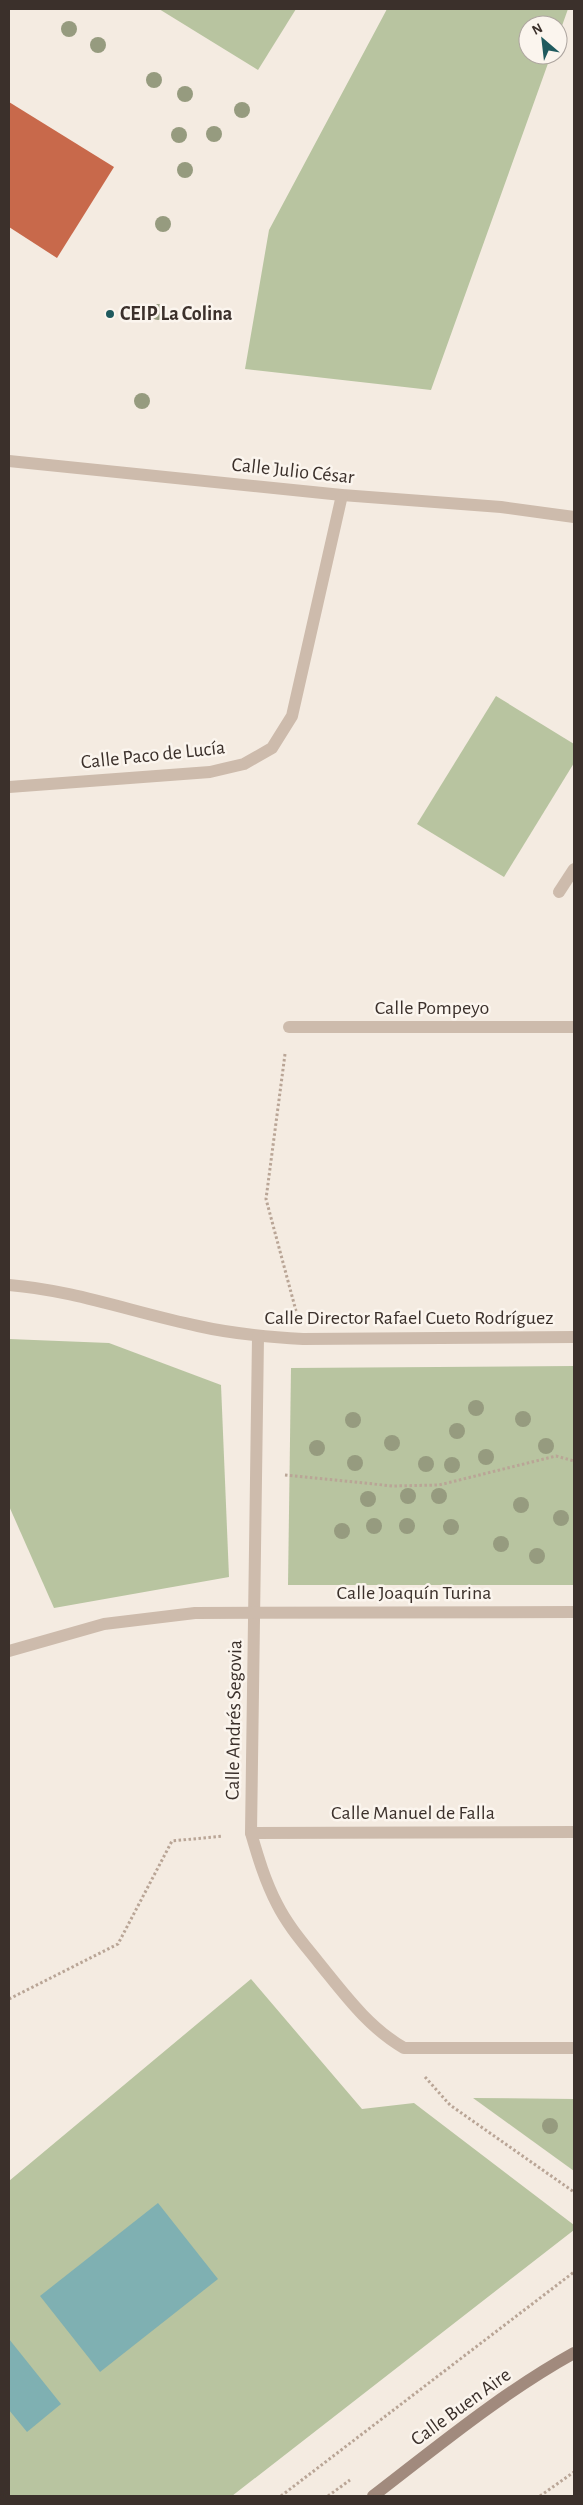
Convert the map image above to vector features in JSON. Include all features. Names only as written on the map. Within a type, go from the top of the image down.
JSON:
[{"type":"main road","name":"Calle Buen Aire","points":[[373,2496],[494,2404],[546,2368],[574,2353]]},
{"type":"street","name":"Calle Julio César","points":[[9,461],[342,495],[501,507],[574,517]]},
{"type":"street","name":"Calle Paco de Lucía","points":[[9,787],[210,772],[244,764],[272,748],[292,716],[342,495]]},
{"type":"street","points":[[559,892],[574,869]]},
{"type":"street","name":"Calle Pompeyo","points":[[289,1027],[574,1028]]},
{"type":"street","name":"Calle Director Rafael Cueto Rodríguez","points":[[9,1285],[56,1291],[198,1326],[258,1337],[303,1339],[574,1337]]},
{"type":"street","name":"Calle Andrés Segovia","points":[[258,1337],[251,1832],[264,1876],[277,1905],[293,1931],[359,2013],[383,2036],[404,2048]]},
{"type":"street","name":"Calle Joaquín Turina","points":[[9,1652],[104,1624],[194,1613],[254,1611],[574,1612]]},
{"type":"street","name":"Calle Manuel de Falla","points":[[251,1832],[574,1832]]},
{"type":"street","points":[[404,2048],[574,2048]]},
{"type":"path","points":[[289,1027],[266,1199],[303,1339]]},
{"type":"path","points":[[257,1472],[393,1486],[438,1485],[556,1456],[574,1461]]},
{"type":"path","points":[[9,1999],[118,1944],[172,1841],[251,1832]]},
{"type":"path","points":[[404,2048],[450,2105],[574,2192]]},
{"type":"path","points":[[281,2496],[574,2272]]},
{"type":"path","points":[[540,2496],[574,2472]]},
{"type":"green space","points":[[159,9],[296,9],[258,70]]},
{"type":"green space","points":[[387,9],[568,9],[566,15],[518,15],[518,65],[547,65],[431,390],[245,369],[269,230]]},
{"type":"green space","points":[[496,696],[574,744],[574,763],[504,877],[417,824]]},
{"type":"green space","points":[[9,1339],[109,1343],[221,1385],[229,1577],[54,1608],[9,1506]]},
{"type":"green space","points":[[574,1366],[574,1585],[288,1585],[291,1368]]},
{"type":"green space","points":[[251,1979],[362,2109],[414,2103],[574,2225],[574,2230],[232,2496],[9,2496],[9,2181]]},
{"type":"green space","points":[[473,2098],[574,2099],[574,2171]]},
{"type":"water","points":[[158,2203],[218,2279],[100,2372],[40,2296]]},
{"type":"water","points":[[9,2339],[61,2404],[27,2432],[9,2410]]},
{"type":"building","points":[[9,102],[114,167],[57,258],[9,227]]},
{"type":"place","name":"CEIP La Colina","points":[[110,314]]}]
